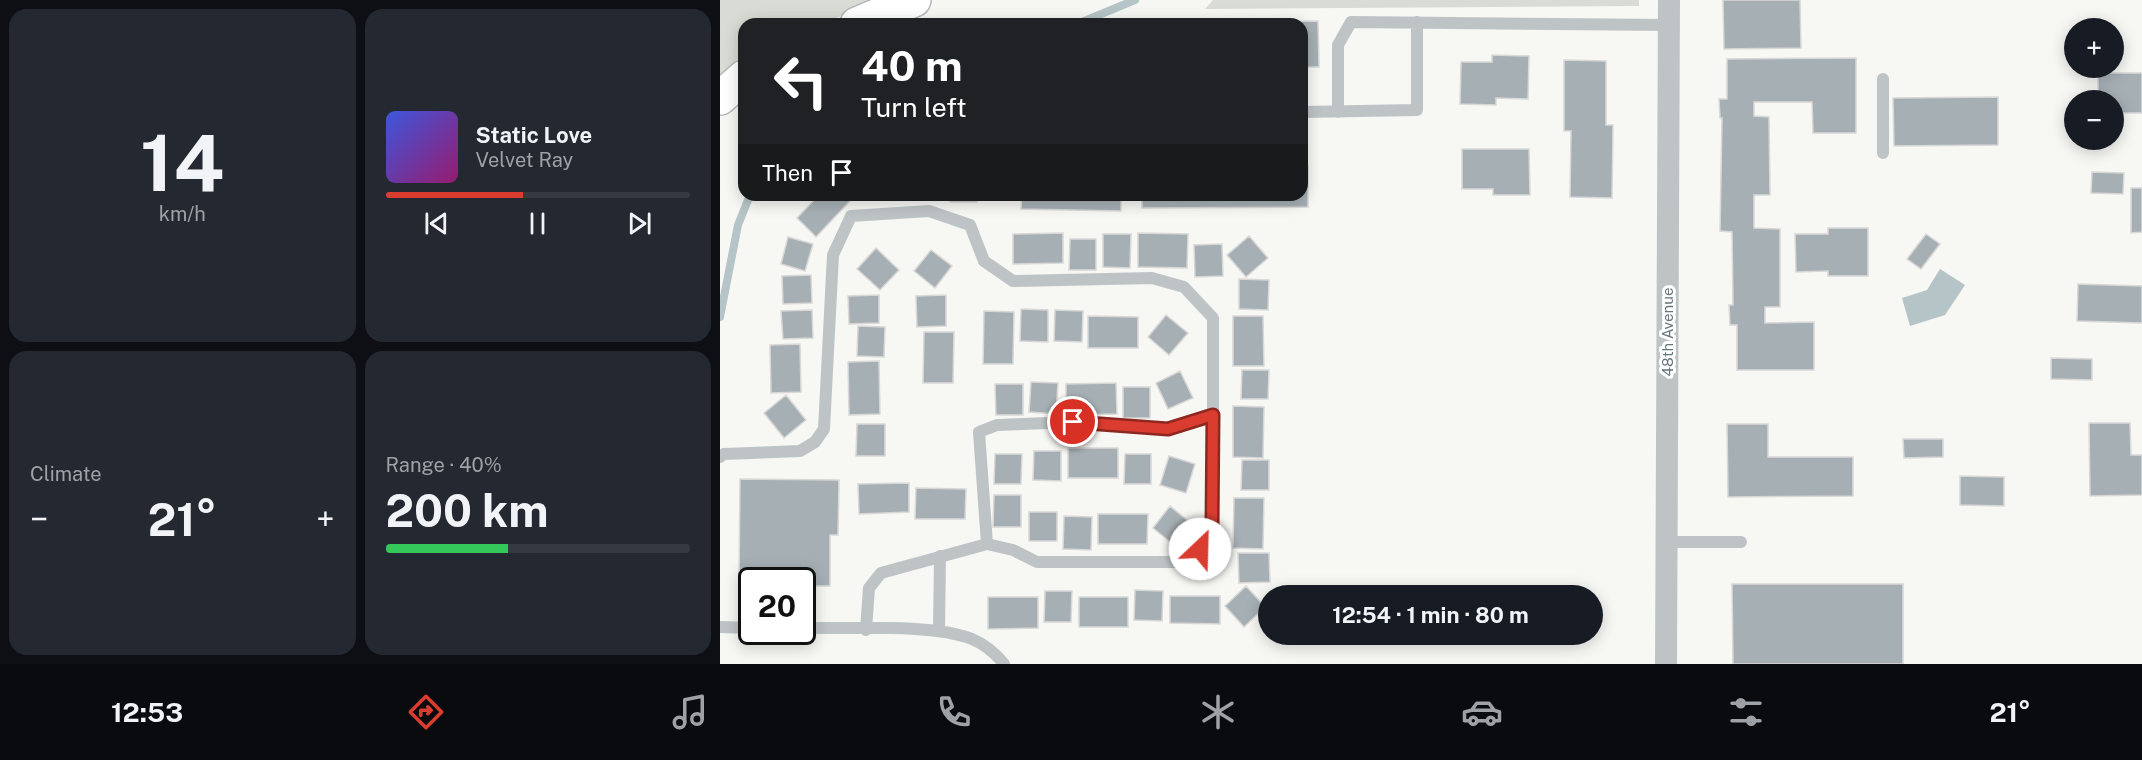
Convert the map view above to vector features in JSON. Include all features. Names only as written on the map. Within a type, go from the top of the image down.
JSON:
[{"type":"highway","points":[[871,18],[914,0]]},
{"type":"highway","points":[[720,98],[738,82]]},
{"type":"street","name":"48th Avenue","points":[[1666,664],[1669,0]]},
{"type":"lane","points":[[1338,112],[1338,45],[1351,22],[1669,24]]},
{"type":"lane","points":[[1308,112],[1417,110],[1417,22]]},
{"type":"lane","points":[[1883,80],[1883,153]]},
{"type":"lane","points":[[720,456],[800,451],[815,442],[824,429],[833,255],[851,216],[929,211],[970,225],[984,261],[1013,281],[1152,278],[1184,287],[1213,318],[1212,525],[1200,549],[1183,562],[1037,562],[1013,550],[987,543],[881,573],[868,588],[866,630]]},
{"type":"lane","points":[[987,543],[979,432],[997,425],[1073,422],[1168,429],[1213,415]]},
{"type":"lane","points":[[1666,542],[1741,542]]},
{"type":"lane","points":[[939,631],[940,556]]},
{"type":"lane","points":[[720,627],[738,628]]},
{"type":"lane","points":[[816,628],[939,631],[973,639],[996,654],[1004,664]]},
{"type":"shaded area","points":[[720,0],[880,0],[836,18],[738,18],[738,65],[720,77]]},
{"type":"shaded area","points":[[1213,0],[1639,0],[1639,6],[1205,9]]},
{"type":"shaded area","points":[[1940,269],[1965,285],[1945,315],[1910,326],[1902,298],[1927,290]]},
{"type":"building","points":[[1723,0],[1800,0],[1801,48],[1724,49]]},
{"type":"building","points":[[1308,21],[1318,21],[1319,67],[1308,67]]},
{"type":"building","points":[[1492,55],[1529,56],[1528,99],[1496,98],[1496,105],[1460,104],[1461,62],[1492,62]]},
{"type":"building","points":[[1856,58],[1856,133],[1813,133],[1812,102],[1754,102],[1754,116],[1769,117],[1770,195],[1754,195],[1754,228],[1780,229],[1780,307],[1765,307],[1765,323],[1814,322],[1814,370],[1737,370],[1737,325],[1730,325],[1729,305],[1733,305],[1732,232],[1720,231],[1722,118],[1720,118],[1719,99],[1727,99],[1727,59]]},
{"type":"building","points":[[1564,60],[1606,61],[1606,125],[1613,125],[1612,198],[1570,197],[1571,131],[1564,131]]},
{"type":"building","points":[[2124,73],[2142,73],[2142,113],[2124,113],[2124,90],[2098,90],[2098,78],[2124,78]]},
{"type":"building","points":[[1998,97],[1998,145],[1894,146],[1893,98]]},
{"type":"building","points":[[1462,149],[1529,149],[1530,195],[1493,195],[1493,189],[1462,189]]},
{"type":"building","points":[[2092,172],[2124,173],[2123,194],[2091,193]]},
{"type":"building","points":[[2131,188],[2142,188],[2142,232],[2131,233]]},
{"type":"building","points":[[813,201],[850,201],[816,237],[797,218]]},
{"type":"building","points":[[950,201],[977,201],[977,202]]},
{"type":"building","points":[[1022,201],[1121,201],[1121,211],[1021,209]]},
{"type":"building","points":[[1142,201],[1308,201],[1308,207],[1142,208]]},
{"type":"building","points":[[1828,228],[1868,228],[1868,276],[1828,276],[1828,271],[1796,272],[1795,234],[1828,234]]},
{"type":"building","points":[[1063,233],[1063,263],[1013,264],[1013,234]]},
{"type":"building","points":[[1138,233],[1188,234],[1187,268],[1138,267]]},
{"type":"building","points":[[1103,234],[1131,234],[1130,268],[1103,267]]},
{"type":"building","points":[[1926,234],[1940,244],[1921,269],[1907,259]]},
{"type":"building","points":[[1249,236],[1268,258],[1246,277],[1227,255]]},
{"type":"building","points":[[788,237],[813,244],[805,271],[781,264]]},
{"type":"building","points":[[1070,239],[1096,239],[1096,270],[1069,270]]},
{"type":"building","points":[[1222,244],[1223,276],[1195,277],[1194,245]]},
{"type":"building","points":[[876,248],[899,270],[880,290],[857,269]]},
{"type":"building","points":[[931,250],[952,266],[935,288],[914,271]]},
{"type":"building","points":[[811,275],[812,303],[783,304],[782,276]]},
{"type":"building","points":[[1239,279],[1269,280],[1268,310],[1239,309]]},
{"type":"building","points":[[2078,284],[2142,286],[2142,323],[2077,321]]},
{"type":"building","points":[[879,295],[879,323],[849,324],[848,296]]},
{"type":"building","points":[[946,295],[946,326],[917,327],[916,296]]},
{"type":"building","points":[[1021,309],[1048,310],[1048,342],[1020,341]]},
{"type":"building","points":[[812,310],[813,338],[783,339],[781,311]]},
{"type":"building","points":[[1055,310],[1083,311],[1082,342],[1054,341]]},
{"type":"building","points":[[984,311],[1014,312],[1013,364],[983,364]]},
{"type":"building","points":[[1166,315],[1188,333],[1169,355],[1148,337]]},
{"type":"building","points":[[1088,316],[1138,317],[1138,348],[1088,348]]},
{"type":"building","points":[[1233,316],[1263,316],[1264,366],[1233,366]]},
{"type":"building","points":[[858,326],[885,327],[884,357],[857,356]]},
{"type":"building","points":[[924,332],[954,332],[953,383],[923,383]]},
{"type":"building","points":[[800,344],[801,392],[771,393],[770,345]]},
{"type":"building","points":[[2051,358],[2092,359],[2092,380],[2051,379]]},
{"type":"building","points":[[879,361],[880,414],[849,415],[848,362]]},
{"type":"building","points":[[1242,370],[1269,370],[1268,399],[1241,399]]},
{"type":"building","points":[[1180,371],[1193,398],[1168,409],[1156,383]]},
{"type":"building","points":[[1031,382],[1058,383],[1056,414],[1029,412]]},
{"type":"building","points":[[1116,383],[1117,414],[1066,415],[1066,384]]},
{"type":"building","points":[[995,384],[1023,384],[1023,415],[996,415]]},
{"type":"building","points":[[1123,387],[1150,387],[1150,418],[1123,418]]},
{"type":"building","points":[[786,395],[806,420],[784,438],[764,413]]},
{"type":"building","points":[[1233,406],[1264,407],[1263,458],[1233,457]]},
{"type":"building","points":[[2089,423],[2130,423],[2131,455],[2142,455],[2142,495],[2090,496]]},
{"type":"building","points":[[857,424],[885,424],[885,456],[856,456]]},
{"type":"building","points":[[1727,424],[1768,424],[1768,457],[1853,457],[1853,496],[1728,497]]},
{"type":"building","points":[[1903,439],[1943,439],[1943,457],[1904,458]]},
{"type":"building","points":[[1068,448],[1118,448],[1118,478],[1068,478]]},
{"type":"building","points":[[1034,451],[1061,451],[1061,481],[1033,480]]},
{"type":"building","points":[[995,454],[1022,454],[1021,484],[994,484]]},
{"type":"building","points":[[1125,454],[1151,454],[1151,484],[1124,484]]},
{"type":"building","points":[[1169,456],[1195,464],[1186,493],[1160,485]]},
{"type":"building","points":[[1242,460],[1269,460],[1269,490],[1241,490]]},
{"type":"building","points":[[1960,476],[2004,477],[2004,506],[1960,505]]},
{"type":"building","points":[[740,479],[839,480],[838,535],[830,535],[830,586],[816,586],[816,567],[739,567]]},
{"type":"building","points":[[909,483],[909,512],[859,514],[858,484]]},
{"type":"building","points":[[916,488],[966,489],[965,519],[915,519]]},
{"type":"building","points":[[994,495],[1021,495],[1021,527],[993,527]]},
{"type":"building","points":[[1234,498],[1264,498],[1263,549],[1233,548]]},
{"type":"building","points":[[1170,506],[1193,525],[1175,546],[1153,528]]},
{"type":"building","points":[[1029,512],[1057,512],[1057,541],[1029,541]]},
{"type":"building","points":[[1098,514],[1148,514],[1147,544],[1098,544]]},
{"type":"building","points":[[1064,516],[1092,517],[1091,550],[1063,549]]},
{"type":"building","points":[[1238,553],[1269,553],[1270,582],[1239,583]]},
{"type":"building","points":[[1732,584],[1903,584],[1903,664],[1733,664]]},
{"type":"building","points":[[1246,586],[1258,599],[1258,614],[1244,627],[1225,606]]},
{"type":"building","points":[[1135,590],[1163,591],[1162,621],[1134,620]]},
{"type":"building","points":[[1045,591],[1072,591],[1071,622],[1044,622]]},
{"type":"building","points":[[1170,596],[1220,596],[1220,624],[1170,623]]},
{"type":"building","points":[[988,597],[1038,597],[1038,628],[988,629]]},
{"type":"building","points":[[1079,597],[1128,597],[1128,627],[1079,627]]},
{"type":"waterway","points":[[1092,18],[1135,0]]},
{"type":"waterway","points":[[720,317],[738,225],[748,201]]},
{"type":"route","points":[[1073,422],[1168,429],[1193,419],[1213,415],[1212,525],[1200,549]]}]
